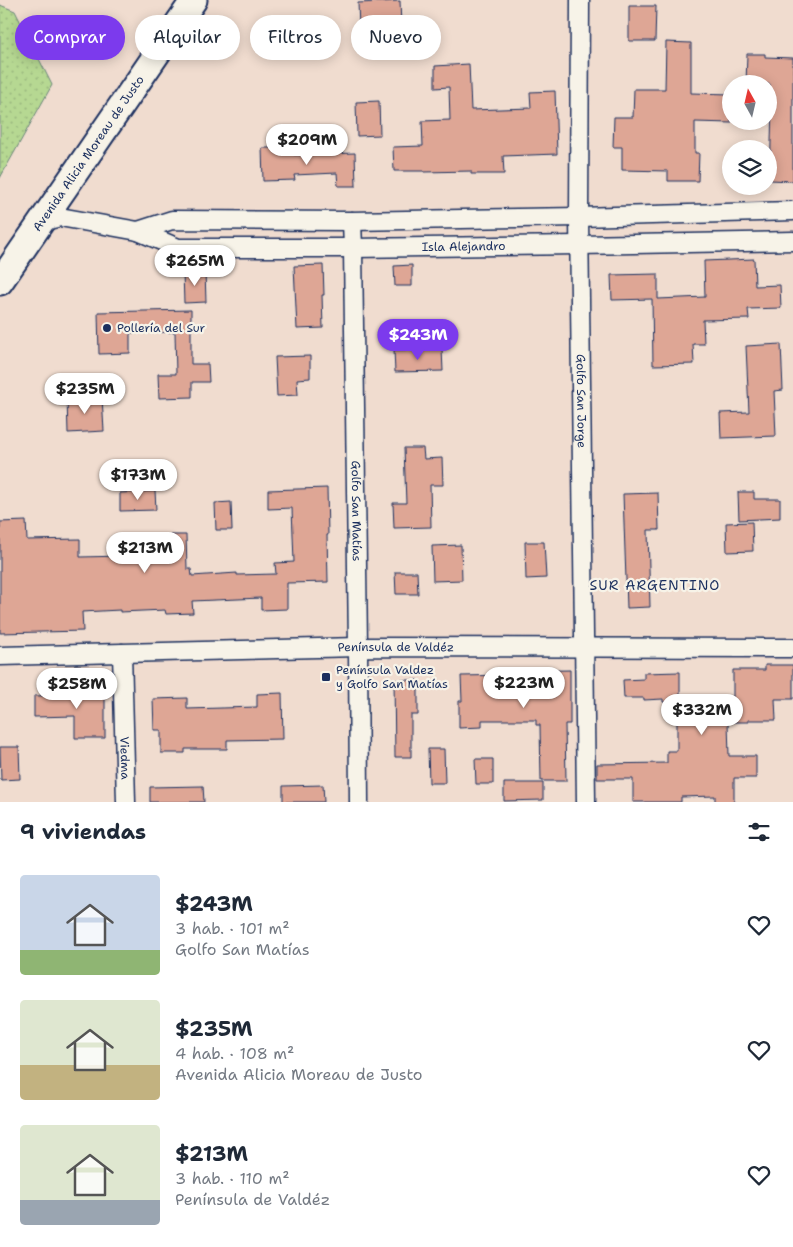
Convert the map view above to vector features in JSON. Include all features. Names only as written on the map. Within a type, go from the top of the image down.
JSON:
[{"type":"main road","name":"Avenida Alicia Moreau de Justo","points":[[0,282],[194,0]]},
{"type":"street","name":"Golfo San Jorge","points":[[580,0],[579,246],[586,802]]},
{"type":"street","name":"Isla Alejandro","points":[[138,230],[172,220],[352,221],[793,211]]},
{"type":"street","name":"Isla Alejandro","points":[[41,222],[60,217],[138,230],[178,248],[579,246],[793,241]]},
{"type":"street","name":"Golfo San Matías","points":[[352,221],[359,802]]},
{"type":"street","name":"Península de Valdéz","points":[[0,656],[358,647],[793,648]]},
{"type":"street","name":"Viedma","points":[[122,654],[126,802]]},
{"type":"green space","points":[[0,5],[15,11],[17,15],[15,15],[15,60],[40,60],[52,85],[0,178]]},
{"type":"building","points":[[400,1],[401,15],[358,15],[358,3]]},
{"type":"building","points":[[629,6],[656,6],[655,41],[629,41]]},
{"type":"building","points":[[666,42],[691,43],[691,93],[722,94],[722,123],[695,122],[695,153],[699,153],[698,181],[668,181],[668,171],[622,170],[622,147],[613,147],[614,117],[633,117],[634,89],[665,89]]},
{"type":"building","points":[[747,54],[765,54],[765,57],[793,58],[793,181],[777,180],[777,140],[771,140],[771,130],[778,130],[778,75],[746,75]]},
{"type":"building","points":[[469,64],[471,110],[531,108],[530,92],[555,91],[557,154],[503,156],[504,174],[471,174],[471,171],[394,171],[393,147],[423,146],[422,121],[450,120],[449,87],[435,88],[435,66]]},
{"type":"building","points":[[379,101],[380,135],[357,136],[356,102]]},
{"type":"building","points":[[262,148],[293,148],[294,155],[355,153],[356,186],[338,186],[337,173],[294,175],[295,180],[263,181]]},
{"type":"building","points":[[754,259],[755,286],[780,285],[781,308],[748,309],[749,319],[703,320],[704,344],[693,344],[694,364],[653,365],[652,299],[612,300],[611,275],[658,274],[658,299],[705,297],[704,261]]},
{"type":"building","points":[[323,265],[323,328],[297,329],[294,266]]},
{"type":"building","points":[[412,265],[412,286],[395,286],[394,266]]},
{"type":"building","points":[[205,271],[206,302],[184,303],[183,272]]},
{"type":"building","points":[[191,310],[191,364],[208,364],[209,382],[192,382],[192,397],[159,398],[158,374],[176,374],[175,332],[130,333],[130,353],[99,354],[98,312]]},
{"type":"building","points":[[781,344],[783,390],[774,391],[776,436],[721,438],[720,413],[749,412],[746,346]]},
{"type":"building","points":[[442,349],[443,371],[395,372],[394,350]]},
{"type":"building","points":[[310,356],[310,378],[297,379],[298,395],[277,396],[275,357]]},
{"type":"building","points":[[102,397],[104,431],[68,433],[67,398]]},
{"type":"building","points":[[404,448],[423,448],[424,459],[442,458],[443,485],[430,485],[431,527],[394,528],[393,503],[406,503]]},
{"type":"building","points":[[327,488],[328,582],[287,583],[287,609],[261,610],[261,598],[192,601],[193,613],[166,614],[165,610],[82,612],[83,631],[0,633],[0,522],[26,521],[27,540],[80,539],[80,557],[170,555],[169,535],[186,535],[187,569],[191,569],[192,576],[237,573],[237,575],[276,574],[275,563],[294,562],[292,508],[268,509],[268,490]]},
{"type":"building","points":[[155,491],[156,510],[120,511],[120,493]]},
{"type":"building","points":[[738,492],[754,492],[754,499],[780,499],[780,518],[739,520]]},
{"type":"building","points":[[658,493],[659,530],[648,530],[650,607],[627,608],[623,494]]},
{"type":"building","points":[[231,502],[232,530],[216,530],[215,503]]},
{"type":"building","points":[[752,522],[753,551],[727,552],[726,523]]},
{"type":"building","points":[[525,542],[544,542],[546,578],[526,579]]},
{"type":"building","points":[[461,545],[462,580],[433,581],[432,546]]},
{"type":"building","points":[[395,572],[417,572],[418,594],[396,594]]},
{"type":"building","points":[[765,665],[793,665],[793,699],[775,699],[776,720],[728,722],[729,756],[756,756],[756,778],[734,778],[734,802],[715,802],[715,796],[681,797],[681,802],[633,802],[633,779],[597,779],[597,764],[667,763],[667,751],[677,751],[677,702],[663,702],[663,699],[624,698],[623,680],[644,679],[644,673],[680,672],[680,698],[733,697],[733,670],[765,670]]},
{"type":"building","points":[[570,670],[570,724],[565,724],[566,781],[541,781],[540,725],[536,725],[536,720],[482,720],[482,727],[459,728],[459,701],[462,701],[461,676],[515,675],[515,671]]},
{"type":"building","points":[[394,680],[418,680],[418,715],[411,715],[411,757],[395,757]]},
{"type":"building","points":[[105,685],[105,738],[75,738],[75,716],[34,717],[34,696],[74,695],[74,686]]},
{"type":"building","points":[[282,693],[283,739],[227,740],[227,749],[185,749],[185,753],[161,753],[161,730],[154,730],[153,699],[187,698],[187,709],[257,707],[257,694]]},
{"type":"building","points":[[0,747],[19,747],[20,779],[1,780]]},
{"type":"building","points":[[428,749],[444,749],[445,783],[429,783]]},
{"type":"building","points":[[475,759],[493,759],[493,784],[476,784]]},
{"type":"building","points":[[504,783],[543,783],[543,800],[504,801]]},
{"type":"building","points":[[323,785],[324,802],[283,802],[283,786]]},
{"type":"building","points":[[203,786],[204,802],[150,802],[150,787]]},
{"type":"place","name":"Pollería del Sur","points":[[107,328]]},
{"type":"place","name":"Península Valdez y Golfo San Matías","points":[[326,677]]},
{"type":"district","name":"SUR ARGENTINO","points":[[655,585]]}]
